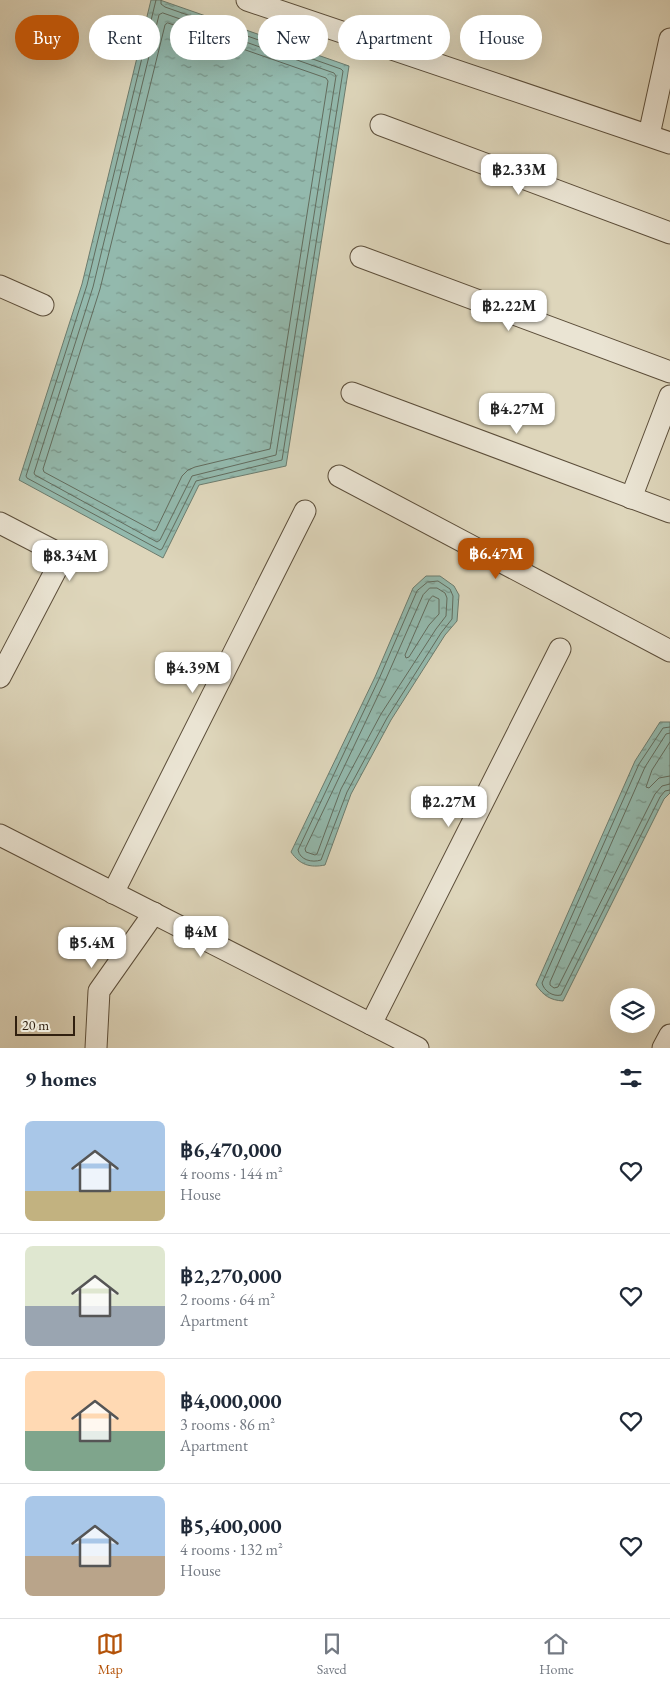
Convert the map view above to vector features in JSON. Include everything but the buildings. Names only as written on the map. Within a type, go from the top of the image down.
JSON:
[{"type":"street","points":[[249,0],[670,143]]},
{"type":"street","points":[[649,136],[670,39]]},
{"type":"street","points":[[381,124],[670,234]]},
{"type":"street","points":[[361,258],[670,372]]},
{"type":"street","points":[[0,286],[44,305]]},
{"type":"street","points":[[352,393],[670,512]]},
{"type":"street","points":[[631,498],[670,396]]},
{"type":"street","points":[[339,476],[670,652]]},
{"type":"street","points":[[114,893],[305,511]]},
{"type":"street","points":[[0,523],[58,553],[60,559],[0,677]]},
{"type":"street","points":[[371,1024],[560,649]]},
{"type":"street","points":[[0,835],[418,1048]]},
{"type":"street","points":[[96,1048],[99,991],[154,913]]},
{"type":"street","points":[[663,1048],[670,1035]]},
{"type":"water","points":[[151,0],[160,0],[203,15],[170,15],[170,60],[248,60],[248,31],[258,34],[258,60],[328,59],[349,66],[286,466],[199,485],[163,558],[19,480],[82,284],[136,60],[160,60],[160,15],[147,15]]},
{"type":"water","points":[[426,576],[440,576],[454,586],[459,595],[457,621],[445,635],[391,720],[351,794],[325,865],[315,866],[302,863],[291,852],[375,677],[413,588]]},
{"type":"water","points":[[660,722],[670,722],[670,793],[664,799],[563,1001],[554,1000],[545,995],[536,985],[635,761]]}]
